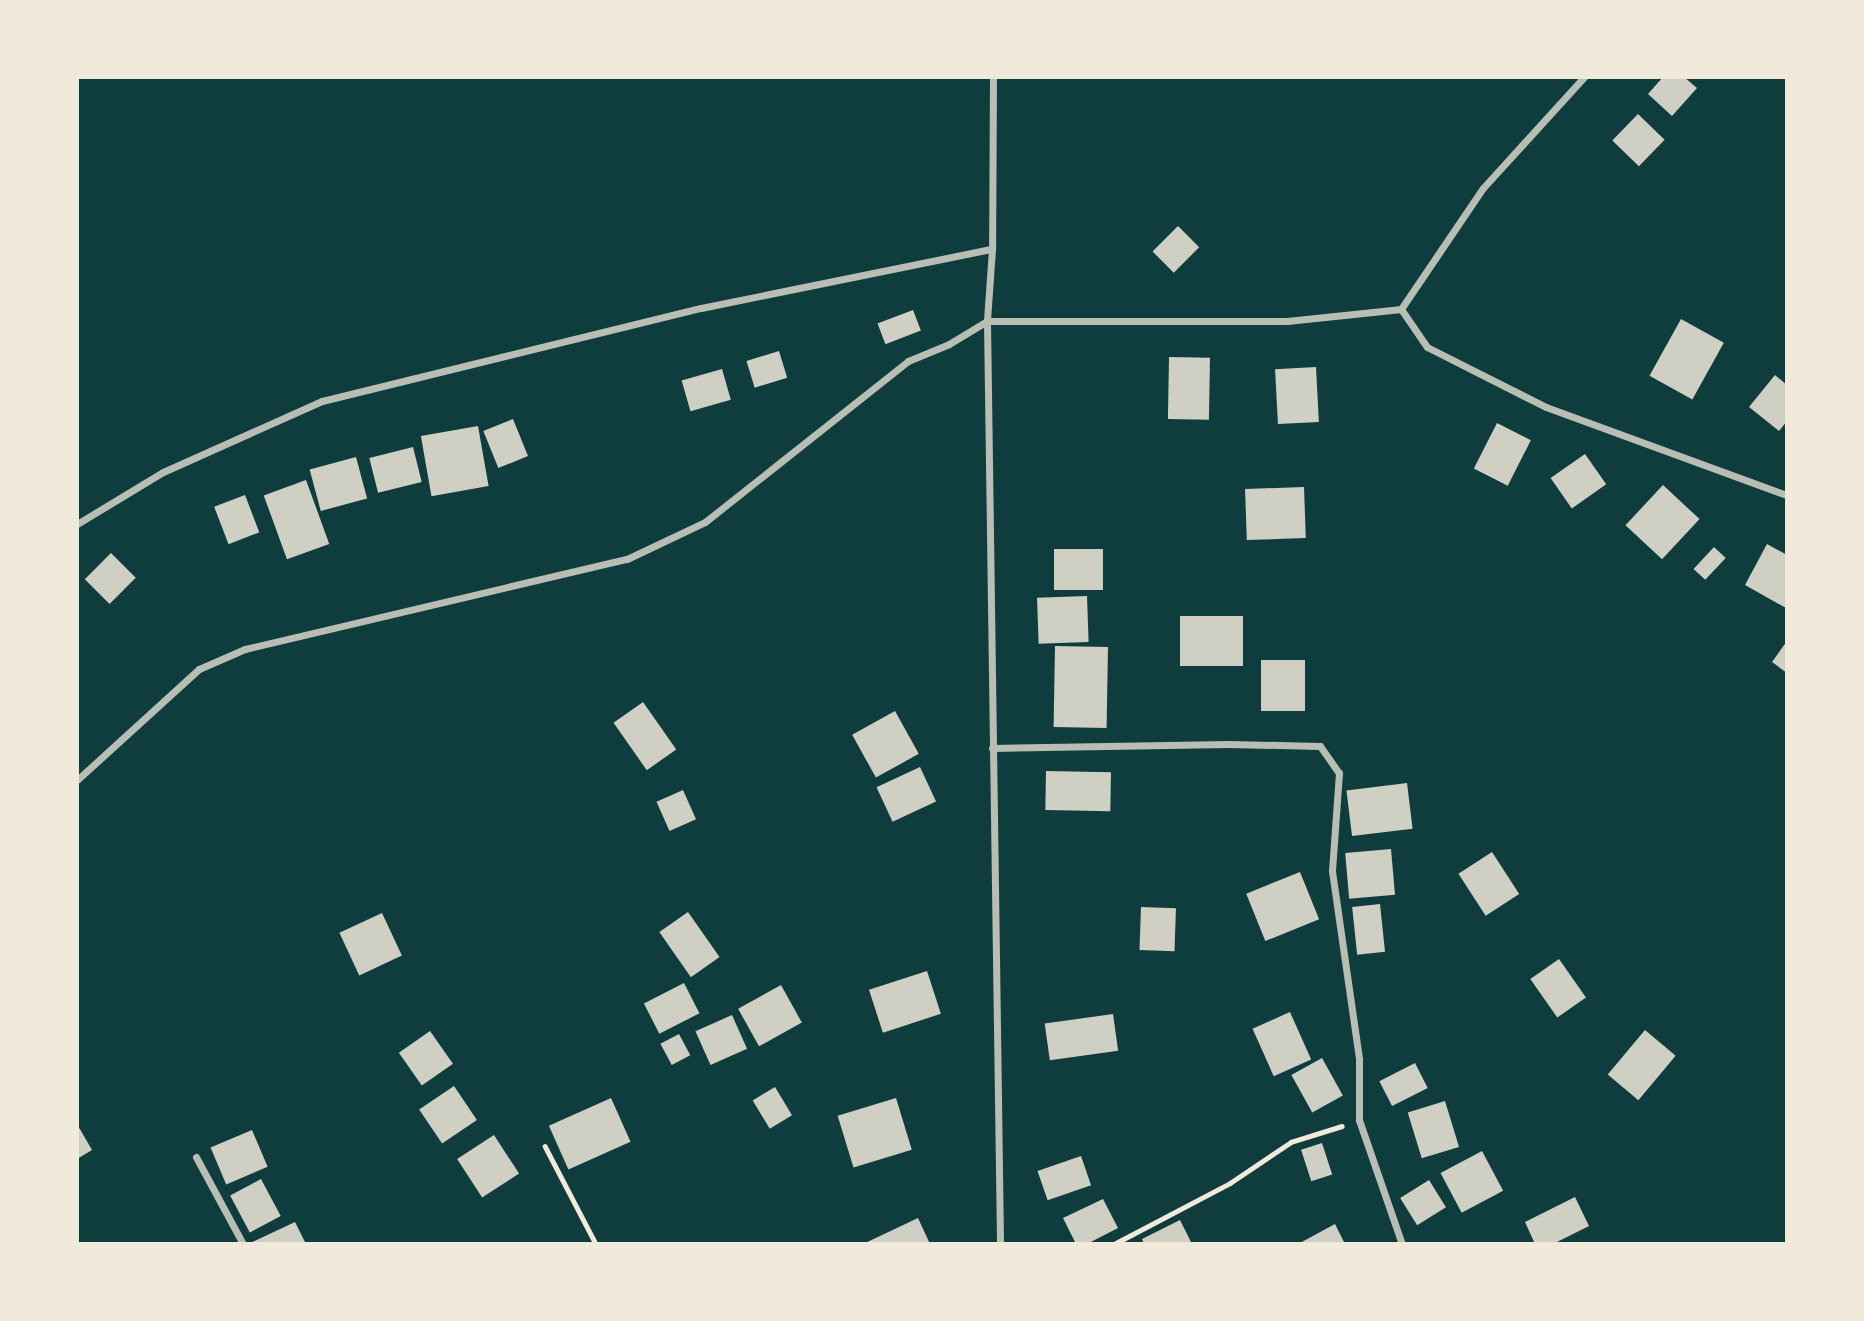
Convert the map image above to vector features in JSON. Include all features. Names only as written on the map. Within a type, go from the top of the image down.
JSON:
[{"type":"street","points":[[992,77],[992,249],[986,321],[1000,1244]]},
{"type":"street","points":[[77,780],[199,670],[245,649],[627,559],[705,522],[908,361],[949,344],[986,321],[1287,321],[1401,309],[1483,188],[1584,77]]},
{"type":"street","points":[[77,524],[163,472],[322,401],[701,308],[992,249]]},
{"type":"street","points":[[1401,309],[1427,347],[1546,407],[1787,495]]},
{"type":"street","points":[[992,748],[1228,744],[1320,746],[1339,772],[1332,871],[1359,1059],[1359,1120],[1402,1244]]},
{"type":"street","points":[[196,1157],[243,1244]]},
{"type":"path","points":[[1114,1244],[1230,1183],[1291,1142],[1359,1120]]},
{"type":"path","points":[[545,1146],[596,1244]]},
{"type":"building","points":[[1663,77],[1684,77],[1697,88],[1672,116],[1648,94]]},
{"type":"building","points":[[1638,114],[1665,140],[1639,166],[1612,141]]},
{"type":"building","points":[[1178,226],[1199,247],[1174,273],[1153,251]]},
{"type":"building","points":[[913,310],[921,331],[885,344],[878,324]]},
{"type":"building","points":[[1681,319],[1724,343],[1692,400],[1649,376]]},
{"type":"building","points":[[779,351],[787,378],[755,388],[746,361]]},
{"type":"building","points":[[1169,357],[1210,358],[1209,420],[1168,419]]},
{"type":"building","points":[[1316,367],[1319,422],[1278,424],[1275,369]]},
{"type":"building","points":[[722,369],[731,400],[690,411],[682,381]]},
{"type":"building","points":[[1775,375],[1787,385],[1787,421],[1779,431],[1749,407]]},
{"type":"building","points":[[513,419],[528,456],[498,468],[483,431]]},
{"type":"building","points":[[1497,423],[1531,440],[1508,486],[1474,468]]},
{"type":"building","points":[[478,426],[489,486],[431,496],[421,436]]},
{"type":"building","points":[[413,447],[422,482],[378,493],[369,458]]},
{"type":"building","points":[[1585,454],[1606,484],[1572,508],[1551,478]]},
{"type":"building","points":[[356,457],[367,499],[321,511],[310,469]]},
{"type":"building","points":[[306,480],[329,544],[287,559],[264,495]]},
{"type":"building","points":[[1663,485],[1700,519],[1662,559],[1625,525]]},
{"type":"building","points":[[1304,487],[1306,538],[1247,540],[1245,489]]},
{"type":"building","points":[[245,495],[259,532],[229,544],[214,507]]},
{"type":"building","points":[[1767,544],[1787,555],[1786,608],[1745,585]]},
{"type":"building","points":[[1714,547],[1726,558],[1705,580],[1694,569]]},
{"type":"building","points":[[1054,549],[1103,549],[1103,590],[1054,590]]},
{"type":"building","points":[[111,553],[136,578],[110,604],[85,579]]},
{"type":"building","points":[[1087,596],[1089,642],[1039,644],[1037,598]]},
{"type":"building","points":[[1180,616],[1243,616],[1243,666],[1180,666]]},
{"type":"building","points":[[1787,641],[1787,673],[1772,662]]},
{"type":"building","points":[[1055,646],[1108,647],[1107,728],[1054,727]]},
{"type":"building","points":[[1261,660],[1305,660],[1305,711],[1261,711]]},
{"type":"building","points":[[643,702],[676,750],[647,770],[614,723]]},
{"type":"building","points":[[895,711],[919,754],[876,778],[852,735]]},
{"type":"building","points":[[920,767],[936,801],[893,822],[876,787]]},
{"type":"building","points":[[1046,771],[1111,772],[1110,811],[1045,810]]},
{"type":"building","points":[[1407,783],[1413,829],[1352,836],[1346,790]]},
{"type":"building","points":[[683,790],[696,819],[670,831],[657,802]]},
{"type":"building","points":[[1391,849],[1395,895],[1349,899],[1345,853]]},
{"type":"building","points":[[1492,852],[1519,894],[1486,916],[1458,874]]},
{"type":"building","points":[[1300,872],[1319,919],[1265,941],[1246,894]]},
{"type":"building","points":[[1380,904],[1385,952],[1357,955],[1352,907]]},
{"type":"building","points":[[1141,907],[1176,908],[1174,951],[1139,950]]},
{"type":"building","points":[[688,912],[720,957],[691,977],[659,932]]},
{"type":"building","points":[[382,913],[402,956],[359,975],[339,933]]},
{"type":"building","points":[[1559,959],[1586,998],[1557,1018],[1530,979]]},
{"type":"building","points":[[927,971],[941,1014],[883,1033],[869,990]]},
{"type":"building","points":[[684,983],[699,1013],[659,1034],[644,1003]]},
{"type":"building","points":[[781,985],[802,1023],[759,1046],[738,1009]]},
{"type":"building","points":[[1290,1012],[1311,1060],[1274,1076],[1253,1029]]},
{"type":"building","points":[[1113,1014],[1118,1051],[1050,1060],[1045,1024]]},
{"type":"building","points":[[732,1015],[747,1049],[711,1065],[695,1031]]},
{"type":"building","points":[[1645,1030],[1676,1056],[1638,1100],[1608,1074]]},
{"type":"building","points":[[430,1031],[453,1064],[422,1086],[399,1053]]},
{"type":"building","points":[[679,1034],[690,1055],[672,1065],[660,1044]]},
{"type":"building","points":[[1322,1058],[1343,1096],[1312,1113],[1291,1075]]},
{"type":"building","points":[[1415,1063],[1428,1088],[1392,1106],[1379,1081]]},
{"type":"building","points":[[454,1086],[477,1120],[442,1143],[419,1109]]},
{"type":"building","points":[[775,1087],[792,1115],[770,1129],[753,1100]]},
{"type":"building","points":[[611,1098],[631,1142],[568,1170],[549,1126]]},
{"type":"building","points":[[896,1098],[912,1150],[853,1167],[838,1116]]},
{"type":"building","points":[[1445,1101],[1459,1147],[1422,1158],[1408,1112]]},
{"type":"building","points":[[77,1124],[92,1150],[77,1159]]},
{"type":"building","points":[[252,1130],[268,1167],[226,1184],[211,1148]]},
{"type":"building","points":[[494,1135],[519,1174],[482,1198],[457,1159]]},
{"type":"building","points":[[1322,1143],[1332,1174],[1311,1181],[1301,1150]]},
{"type":"building","points":[[1482,1151],[1503,1191],[1462,1213],[1441,1173]]},
{"type":"building","points":[[1081,1156],[1091,1185],[1048,1200],[1038,1171]]},
{"type":"building","points":[[261,1179],[281,1216],[250,1233],[230,1195]]},
{"type":"building","points":[[1429,1180],[1446,1207],[1417,1225],[1400,1198]]},
{"type":"building","points":[[1575,1197],[1589,1226],[1553,1244],[1535,1244],[1525,1222]]},
{"type":"building","points":[[1103,1199],[1118,1228],[1087,1244],[1076,1244],[1063,1218]]},
{"type":"building","points":[[918,1218],[930,1244],[863,1244]]},
{"type":"building","points":[[1180,1220],[1192,1244],[1144,1244],[1142,1239]]},
{"type":"building","points":[[295,1222],[306,1244],[248,1244]]},
{"type":"building","points":[[1335,1224],[1345,1244],[1298,1244]]}]
